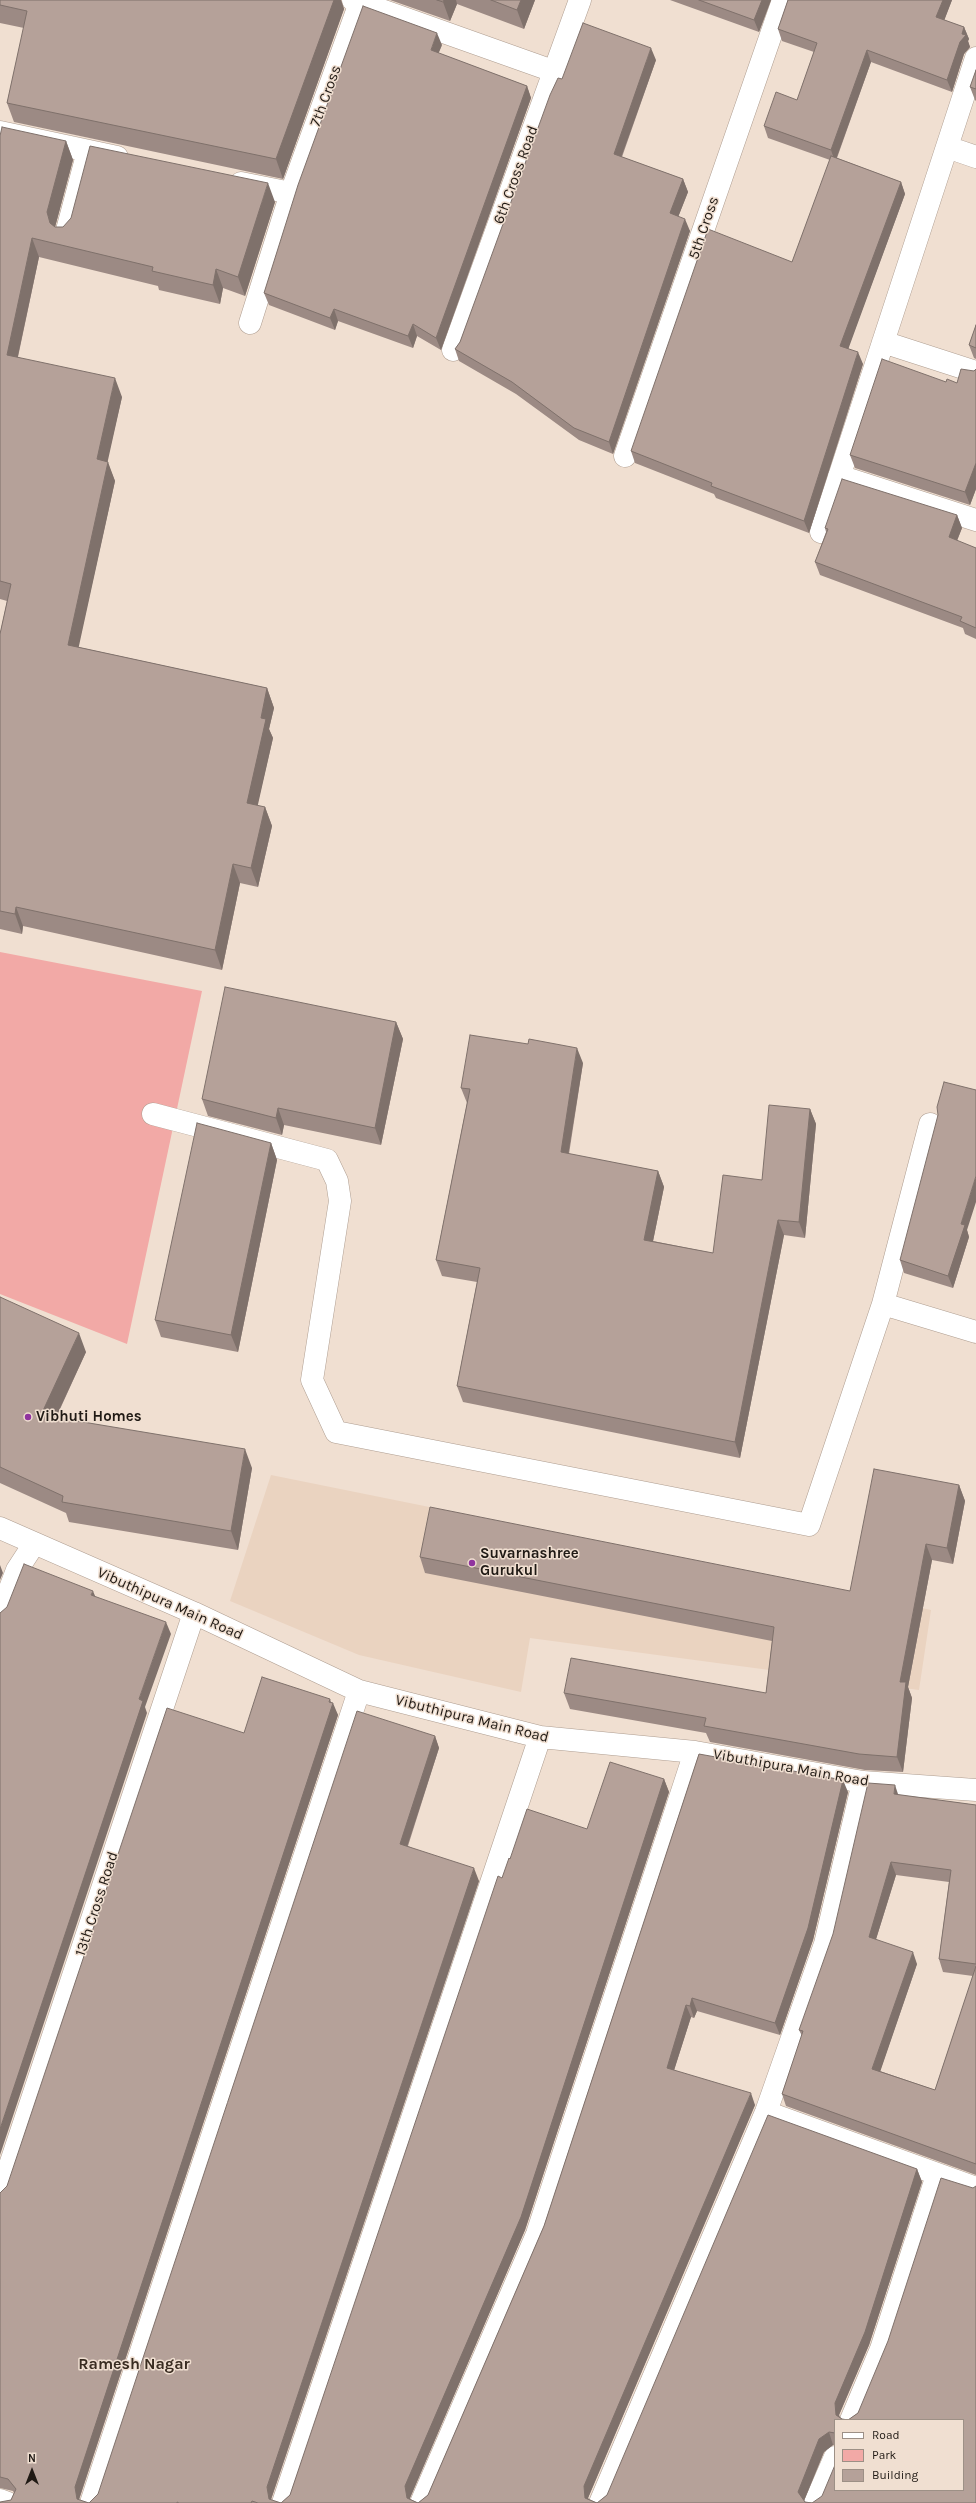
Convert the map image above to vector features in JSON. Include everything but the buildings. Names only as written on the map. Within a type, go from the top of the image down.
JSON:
[{"type":"street","points":[[358,0],[553,71]]},
{"type":"street","name":"7th Cross","points":[[250,323],[291,193],[358,0]]},
{"type":"street","name":"6th Cross Road","points":[[453,350],[580,0]]},
{"type":"street","name":"5th Cross","points":[[625,456],[783,0]]},
{"type":"street","points":[[821,532],[976,58]]},
{"type":"street","points":[[0,132],[135,161]]},
{"type":"street","points":[[947,147],[976,157]]},
{"type":"street","points":[[66,234],[88,152]]},
{"type":"street","points":[[221,178],[291,193]]},
{"type":"street","points":[[883,342],[976,372]]},
{"type":"street","points":[[839,476],[976,520]]},
{"type":"street","points":[[153,1114],[327,1160],[337,1181],[340,1201],[312,1380],[336,1432],[809,1525],[883,1304],[930,1124]]},
{"type":"street","points":[[883,1304],[976,1332]]},
{"type":"street","name":"Vibuthipura Main Road","points":[[0,1528],[194,1612],[359,1691],[540,1737],[695,1752],[863,1782],[976,1790]]},
{"type":"street","points":[[0,1615],[17,1570],[34,1544]]},
{"type":"street","name":"13th Cross Road","points":[[0,2195],[194,1612]]},
{"type":"street","points":[[91,2503],[359,1691]]},
{"type":"street","points":[[283,2503],[540,1737]]},
{"type":"street","points":[[421,2503],[537,2234],[695,1752]]},
{"type":"street","points":[[600,2503],[766,2112],[826,1944],[863,1782]]},
{"type":"street","points":[[766,2112],[976,2188]]},
{"type":"street","points":[[851,2419],[881,2349],[937,2175]]},
{"type":"street","points":[[815,2503],[834,2459]]},
{"type":"street","points":[[0,2500],[8,2503]]},
{"type":"shaded area","name":"Suvarnashree Gurukul","points":[[271,1475],[845,1591],[931,1610],[919,1690],[530,1638],[521,1692],[359,1655],[230,1601]]},
{"type":"green space","points":[[0,952],[202,991],[127,1344],[0,1294]]},
{"type":"place","name":"Vibhuti Homes","points":[[28,1417]]},
{"type":"place","name":"Suvarnashree Gurukul","points":[[472,1563]]},
{"type":"district","name":"Ramesh Nagar","points":[[134,2364]]}]
